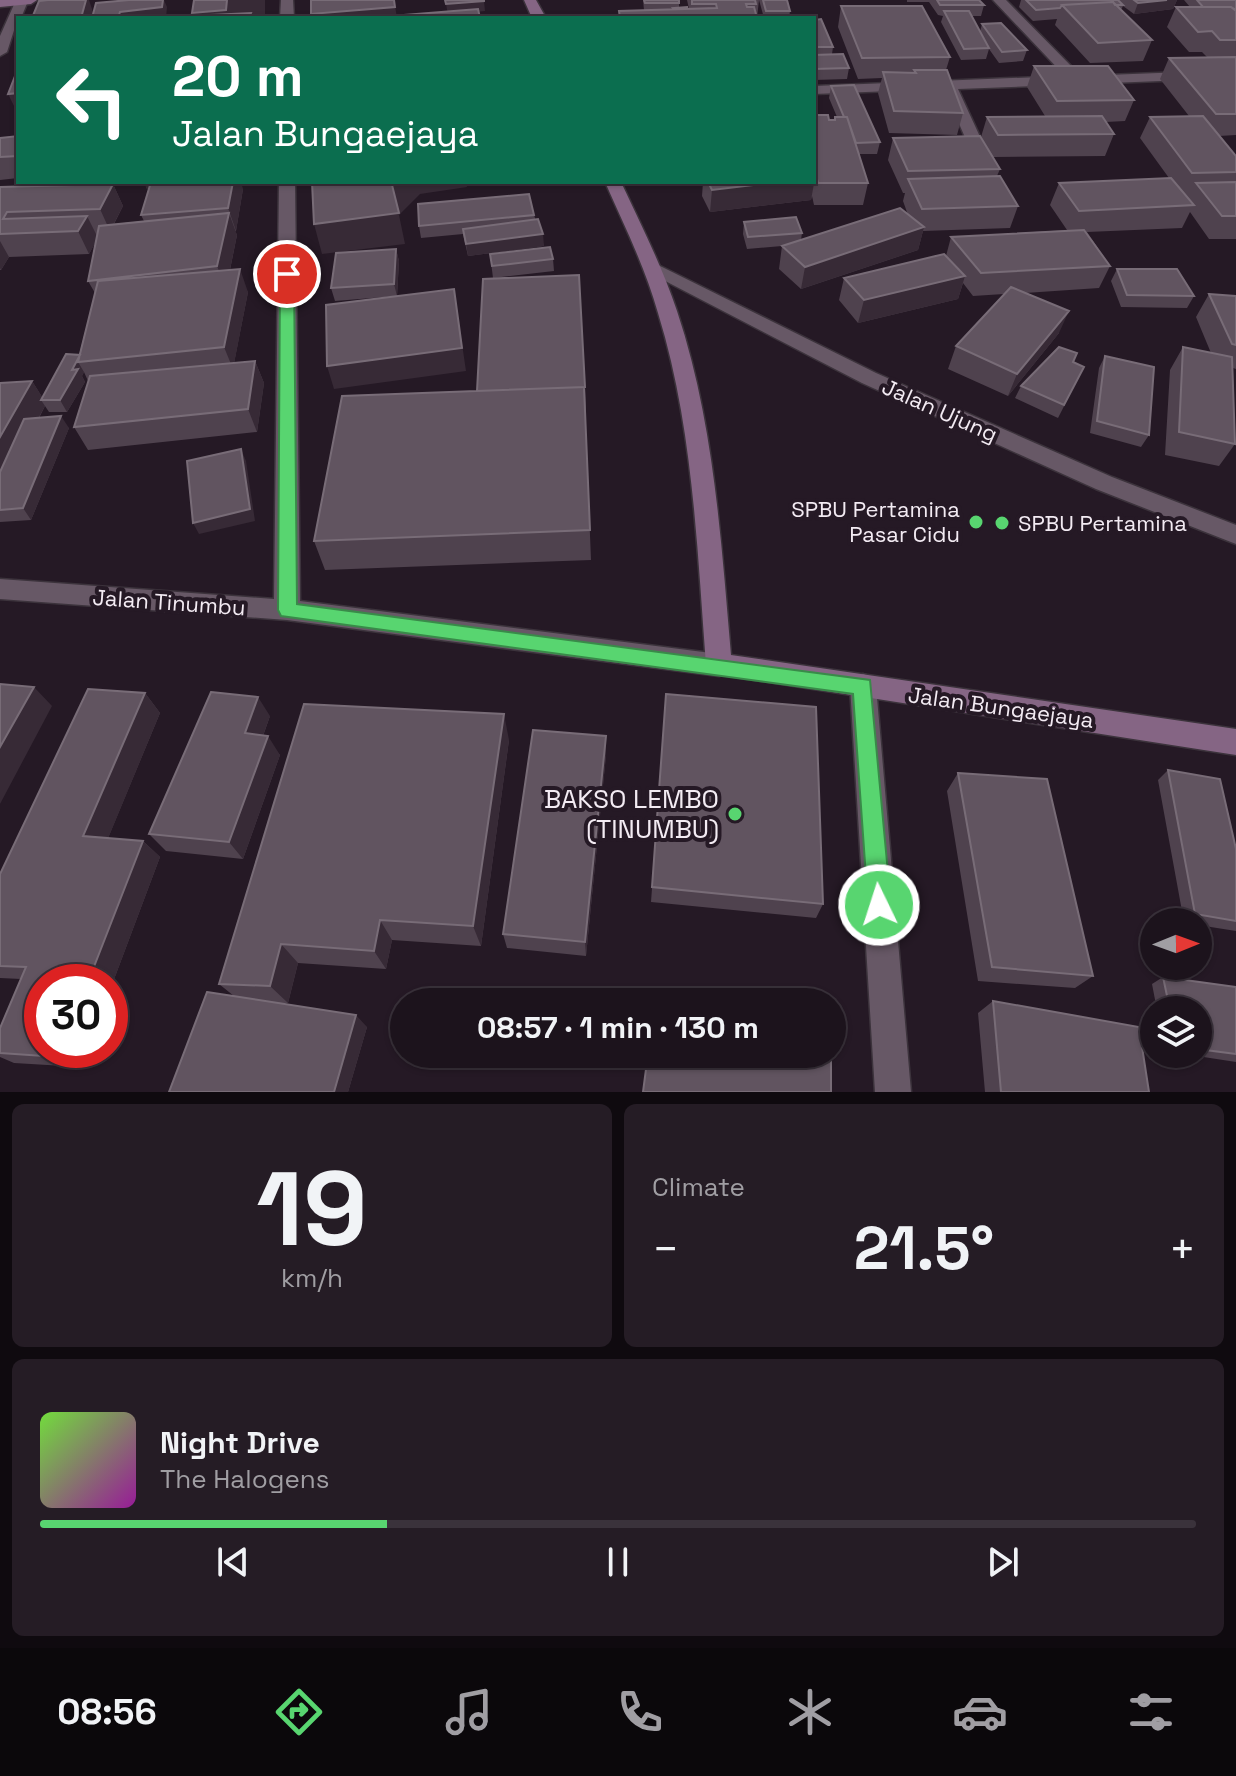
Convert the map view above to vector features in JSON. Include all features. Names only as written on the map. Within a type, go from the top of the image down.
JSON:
[{"type":"main road","points":[[0,3],[31,0]]},
{"type":"main road","points":[[614,184],[652,267],[677,350],[702,469],[719,665]]},
{"type":"main road","name":"Jalan Bungaejaya","points":[[719,665],[1236,742]]},
{"type":"street","points":[[999,0],[1076,79]]},
{"type":"street","points":[[0,52],[22,1]]},
{"type":"street","points":[[816,90],[1236,74]]},
{"type":"street","points":[[948,83],[990,176]]},
{"type":"street","points":[[287,184],[287,610]]},
{"type":"street","name":"Jalan Ujung","points":[[652,267],[869,378],[1104,483],[1236,535]]},
{"type":"street","name":"Jalan Tinumbu","points":[[0,589],[287,610],[719,665]]},
{"type":"street","points":[[863,686],[893,1092]]},
{"type":"building","points":[[86,0],[82,16],[33,16],[39,1]]},
{"type":"building","points":[[163,0],[162,7],[120,12],[119,16],[93,16],[96,3]]},
{"type":"building","points":[[194,0],[227,0],[226,10],[192,13]]},
{"type":"building","points":[[311,0],[394,0],[395,7],[311,14]]},
{"type":"building","points":[[445,0],[484,0],[484,1],[446,4]]},
{"type":"building","points":[[644,0],[679,0],[679,3],[645,3]]},
{"type":"building","points":[[692,0],[755,0],[756,4],[746,4],[747,7],[754,7],[756,16],[620,16],[619,11],[717,8],[716,4],[692,4]]},
{"type":"building","points":[[763,0],[787,0],[790,11],[766,11]]},
{"type":"building","points":[[937,0],[979,0],[984,5],[940,5]]},
{"type":"building","points":[[1026,0],[1118,0],[1123,5],[1113,2],[1036,10]]},
{"type":"building","points":[[1134,0],[1167,0],[1138,3]]},
{"type":"building","points":[[1197,0],[1236,0],[1236,10],[1231,7],[1203,7]]},
{"type":"building","points":[[1113,2],[1152,40],[1098,43],[1062,5]]},
{"type":"building","points":[[841,6],[922,6],[950,57],[862,58]]},
{"type":"building","points":[[1176,7],[1231,7],[1236,11],[1236,40],[1220,40],[1212,31],[1198,32]]},
{"type":"building","points":[[478,9],[480,16],[391,16]]},
{"type":"building","points":[[944,11],[969,11],[989,48],[964,49]]},
{"type":"building","points":[[251,13],[250,16],[189,16]]},
{"type":"building","points":[[821,19],[833,47],[816,47],[816,20]]},
{"type":"building","points":[[1001,23],[1027,50],[1002,52],[982,24]]},
{"type":"building","points":[[843,54],[849,68],[816,69],[816,55]]},
{"type":"building","points":[[1236,57],[1236,114],[1216,114],[1169,58]]},
{"type":"building","points":[[1034,66],[1108,66],[1134,100],[1057,101]]},
{"type":"building","points":[[914,70],[947,70],[963,113],[894,111],[883,72],[916,73]]},
{"type":"building","points":[[16,74],[16,93],[8,94]]},
{"type":"building","points":[[854,85],[880,142],[856,143],[831,86]]},
{"type":"building","points":[[816,115],[828,115],[829,120],[847,117],[868,183],[818,183]]},
{"type":"building","points":[[1102,116],[1114,134],[998,135],[987,117]]},
{"type":"building","points":[[1203,116],[1236,156],[1236,172],[1192,173],[1150,117]]},
{"type":"building","points":[[16,136],[16,156],[0,157],[0,138]]},
{"type":"building","points":[[980,136],[1000,169],[908,171],[893,138]]},
{"type":"building","points":[[1000,176],[1018,206],[922,209],[908,179]]},
{"type":"building","points":[[1171,178],[1194,205],[1079,211],[1059,183]]},
{"type":"building","points":[[1236,182],[1236,216],[1222,216],[1196,183]]},
{"type":"building","points":[[113,184],[100,209],[7,212],[3,219],[87,216],[78,231],[0,234],[0,187]]},
{"type":"building","points":[[150,184],[233,184],[228,208],[141,215]]},
{"type":"building","points":[[312,184],[393,184],[399,213],[314,224]]},
{"type":"building","points":[[709,184],[762,184],[712,190]]},
{"type":"building","points":[[529,194],[534,215],[419,226],[418,204]]},
{"type":"building","points":[[900,208],[924,227],[805,267],[782,246]]},
{"type":"building","points":[[229,213],[217,266],[88,281],[99,226]]},
{"type":"building","points":[[796,217],[802,233],[748,237],[744,222]]},
{"type":"building","points":[[538,219],[543,234],[466,244],[463,229]]},
{"type":"building","points":[[1084,230],[1110,266],[981,273],[951,237]]},
{"type":"building","points":[[550,247],[553,259],[492,266],[490,254]]},
{"type":"building","points":[[396,249],[394,284],[331,288],[336,253]]},
{"type":"building","points":[[944,254],[965,276],[864,300],[844,278]]},
{"type":"building","points":[[240,269],[224,347],[78,362],[98,281]]},
{"type":"building","points":[[1117,269],[1177,269],[1194,296],[1127,295]]},
{"type":"building","points":[[579,275],[585,387],[477,391],[483,279]]},
{"type":"building","points":[[1011,287],[1069,311],[1017,374],[956,346]]},
{"type":"building","points":[[454,289],[462,348],[327,366],[326,305]]},
{"type":"building","points":[[1209,294],[1236,296],[1236,345],[1232,344]]},
{"type":"building","points":[[1059,347],[1077,353],[1073,362],[1084,367],[1064,405],[1021,386]]},
{"type":"building","points":[[1183,347],[1232,357],[1235,444],[1179,432]]},
{"type":"building","points":[[66,354],[80,355],[72,370],[78,369],[60,400],[41,400]]},
{"type":"building","points":[[1105,356],[1154,367],[1149,435],[1097,421]]},
{"type":"building","points":[[255,361],[248,409],[74,427],[90,376]]},
{"type":"building","points":[[32,381],[0,437],[0,383]]},
{"type":"building","points":[[584,387],[590,530],[314,541],[342,396]]},
{"type":"building","points":[[61,416],[23,508],[0,510],[0,472],[24,419]]},
{"type":"building","points":[[241,449],[250,509],[193,523],[187,461]]},
{"type":"building","points":[[0,684],[34,687],[0,747]]},
{"type":"building","points":[[88,689],[145,693],[83,836],[143,841],[95,964],[0,966],[0,874]]},
{"type":"building","points":[[211,692],[258,697],[245,733],[268,736],[229,842],[149,834]]},
{"type":"building","name":"BAKSO LEMBO (TINUMBU)","points":[[666,694],[816,707],[823,904],[652,887]]},
{"type":"building","points":[[304,704],[504,714],[473,926],[380,920],[374,951],[281,944],[270,986],[219,984]]},
{"type":"building","points":[[533,730],[606,736],[585,942],[503,934]]},
{"type":"building","points":[[1168,770],[1220,779],[1236,849],[1236,921],[1212,917],[1212,908],[1194,908]]},
{"type":"building","points":[[958,773],[1047,779],[1093,976],[992,967]]},
{"type":"building","points":[[24,972],[24,1055],[0,1053],[0,1028]]},
{"type":"building","points":[[1164,980],[1236,987],[1236,1054],[1212,1051],[1212,996],[1167,996]]},
{"type":"building","points":[[207,992],[356,1015],[334,1092],[169,1092]]},
{"type":"building","points":[[993,1001],[1139,1027],[1140,1068],[1145,1068],[1149,1092],[1001,1092]]},
{"type":"building","points":[[646,1068],[831,1068],[831,1092],[643,1092]]},
{"type":"place","name":"SPBU Pertamina Pasar Cidu","points":[[976,522]]},
{"type":"place","name":"SPBU Pertamina","points":[[1002,523]]},
{"type":"place","name":"BAKSO LEMBO (TINUMBU)","points":[[735,814]]},
{"type":"route","points":[[287,274],[287,610],[863,686],[879,905]]}]
